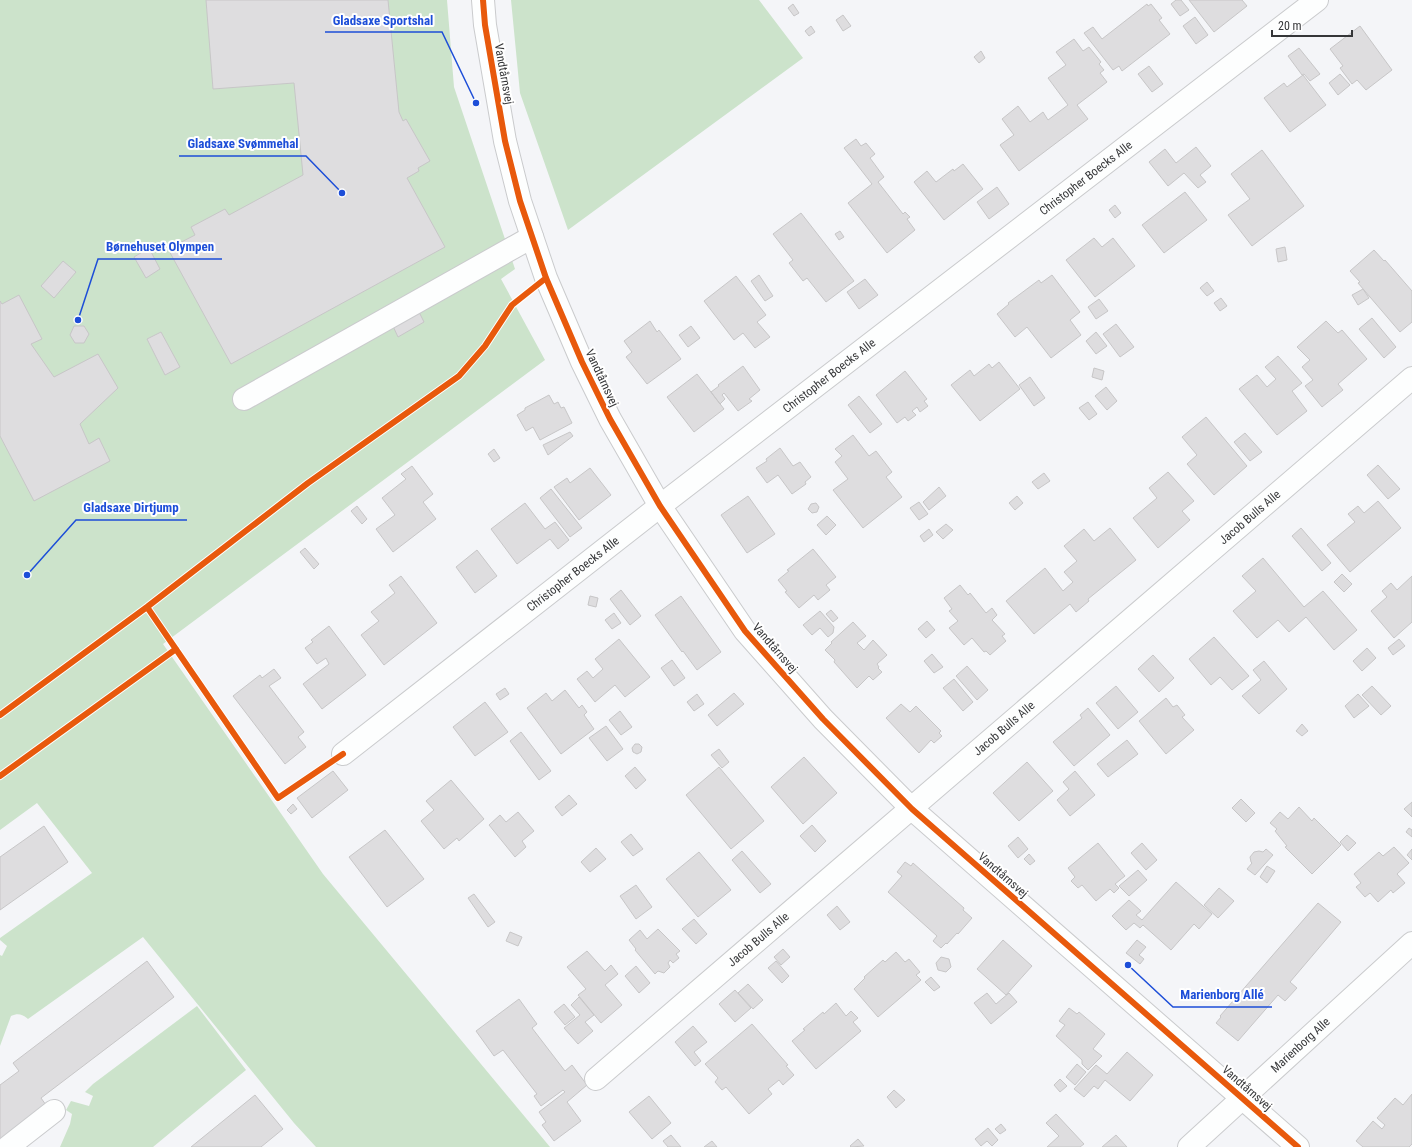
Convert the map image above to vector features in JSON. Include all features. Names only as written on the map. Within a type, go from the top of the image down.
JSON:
[{"type":"street","name":"Vandtårnsvej","points":[[483,0],[485,25],[505,141],[520,200],[546,278],[582,362],[610,419],[660,506],[746,631],[823,719],[912,809],[1298,1147]]},
{"type":"street","name":"Christopher Boecks Alle","points":[[343,754],[660,506],[1317,0]]},
{"type":"street","points":[[244,399],[532,237]]},
{"type":"street","name":"Jacob Bulls Alle","points":[[596,1080],[1412,378]]},
{"type":"street","name":"Marienborg Alle","points":[[1189,1147],[1412,943]]},
{"type":"street","points":[[8,1147],[54,1111]]},
{"type":"green space","points":[[0,0],[447,0],[454,87],[515,269],[501,279],[545,360],[163,644],[323,874],[550,1147],[316,1147],[294,1123],[143,937],[28,1019],[20,1014],[11,1016],[0,1046],[0,955],[2,956],[7,946],[0,940],[0,938],[92,873],[37,803],[0,830]]},
{"type":"green space","points":[[511,0],[759,0],[803,58],[568,230],[520,93]]},
{"type":"green space","points":[[197,1006],[246,1070],[153,1147],[60,1147],[70,1124],[72,1114],[66,1110],[71,1101],[89,1106],[93,1096],[85,1092],[93,1084]]},
{"type":"building","points":[[206,0],[388,0],[399,112],[403,121],[406,119],[430,161],[418,168],[419,171],[407,178],[445,247],[231,364],[168,249],[195,235],[191,227],[225,209],[229,215],[303,175],[294,83],[213,89]]},
{"type":"building","points":[[1176,0],[1181,0],[1189,10],[1180,16],[1171,4]]},
{"type":"building","points":[[1189,0],[1242,0],[1247,6],[1214,32]]},
{"type":"building","points":[[793,4],[799,13],[794,16],[788,8]]},
{"type":"building","points":[[1147,4],[1148,6],[1151,4],[1162,18],[1159,20],[1170,34],[1122,71],[1119,66],[1113,70],[1084,33],[1093,27],[1102,39]]},
{"type":"building","points":[[843,15],[851,26],[843,31],[836,20]]},
{"type":"building","points":[[1195,17],[1208,35],[1196,44],[1183,26]]},
{"type":"building","points":[[811,26],[815,32],[809,36],[805,31]]},
{"type":"building","points":[[1360,26],[1392,70],[1366,90],[1357,80],[1352,84],[1340,68],[1343,66],[1330,49]]},
{"type":"building","points":[[1074,39],[1083,51],[1089,47],[1101,62],[1099,64],[1104,70],[1100,73],[1107,82],[1077,105],[1088,119],[1019,171],[1000,145],[1014,135],[1002,119],[1018,106],[1030,122],[1043,112],[1048,120],[1068,105],[1048,78],[1066,65],[1056,52]]},
{"type":"building","points":[[1299,48],[1320,74],[1310,81],[1304,74],[1302,75],[1288,56]]},
{"type":"building","points":[[981,51],[985,58],[979,63],[974,57]]},
{"type":"building","points":[[1149,66],[1163,84],[1152,92],[1138,74]]},
{"type":"building","points":[[1340,74],[1350,85],[1338,95],[1329,83]]},
{"type":"building","points":[[1303,75],[1326,105],[1290,132],[1264,98],[1284,83],[1287,87]]},
{"type":"building","points":[[856,139],[861,146],[866,143],[875,154],[870,158],[884,177],[878,182],[903,214],[905,212],[910,217],[907,219],[915,230],[887,253],[848,203],[872,184],[844,148]]},
{"type":"building","points":[[1196,147],[1211,166],[1200,175],[1206,182],[1198,188],[1184,173],[1168,186],[1149,162],[1165,149],[1176,163]]},
{"type":"building","points":[[1262,150],[1304,206],[1252,246],[1228,215],[1250,199],[1231,174]]},
{"type":"building","points":[[963,164],[983,189],[944,220],[914,182],[927,171],[936,182],[953,169],[954,171]]},
{"type":"building","points":[[997,187],[1009,204],[989,219],[977,202]]},
{"type":"building","points":[[1185,192],[1207,220],[1164,253],[1142,225]]},
{"type":"building","points":[[1115,205],[1121,213],[1115,218],[1109,210]]},
{"type":"building","points":[[801,213],[854,281],[826,302],[807,278],[803,281],[789,263],[793,260],[773,234]]},
{"type":"building","points":[[840,231],[844,237],[839,240],[835,234]]},
{"type":"building","points":[[1094,238],[1102,247],[1113,238],[1135,266],[1095,297],[1066,260]]},
{"type":"building","points":[[1285,247],[1287,260],[1278,262],[1276,249]]},
{"type":"building","points":[[149,248],[160,269],[146,278],[134,257]]},
{"type":"building","points":[[1374,250],[1384,261],[1385,260],[1412,291],[1412,322],[1400,332],[1358,283],[1360,282],[1350,271]]},
{"type":"building","points":[[63,261],[76,272],[54,298],[41,286]]},
{"type":"building","points":[[759,275],[773,296],[765,301],[751,281]]},
{"type":"building","points":[[1052,275],[1080,312],[1070,320],[1081,335],[1051,358],[1027,327],[1015,337],[997,314],[1009,304],[1008,303],[1039,280],[1041,283]]},
{"type":"building","points":[[736,276],[766,315],[757,322],[770,337],[755,348],[743,333],[734,340],[704,301]]},
{"type":"building","points":[[865,279],[878,295],[859,309],[847,292]]},
{"type":"building","points":[[1207,282],[1214,291],[1207,296],[1200,288]]},
{"type":"building","points":[[1363,289],[1369,298],[1358,305],[1352,295]]},
{"type":"building","points":[[19,295],[42,339],[31,344],[54,377],[98,354],[118,388],[80,424],[89,444],[99,438],[110,461],[34,501],[0,436],[0,301],[2,304]]},
{"type":"building","points":[[1221,298],[1227,306],[1220,311],[1214,303]]},
{"type":"building","points":[[1099,299],[1108,311],[1096,319],[1088,307]]},
{"type":"building","points":[[418,310],[424,322],[398,337],[392,324]]},
{"type":"building","points":[[1372,318],[1396,347],[1384,358],[1359,329]]},
{"type":"building","points":[[650,321],[657,332],[659,330],[681,359],[647,384],[626,357],[632,352],[624,341]]},
{"type":"building","points":[[1326,321],[1338,333],[1342,330],[1367,359],[1338,384],[1343,390],[1322,407],[1305,386],[1313,380],[1302,367],[1310,360],[1297,347]]},
{"type":"building","points":[[1116,324],[1134,347],[1120,357],[1103,334]]},
{"type":"building","points":[[74,326],[84,326],[89,334],[84,343],[75,343],[70,335]]},
{"type":"building","points":[[691,326],[700,338],[688,347],[679,335]]},
{"type":"building","points":[[161,332],[180,367],[165,375],[147,339]]},
{"type":"building","points":[[1096,332],[1107,346],[1096,354],[1086,341]]},
{"type":"building","points":[[1278,356],[1302,383],[1292,391],[1307,411],[1277,435],[1239,389],[1257,375],[1267,387],[1276,379],[1265,367]]},
{"type":"building","points":[[999,362],[1020,389],[980,421],[951,385],[970,370],[974,376],[989,364],[992,368]]},
{"type":"building","points":[[743,366],[760,390],[749,399],[752,401],[738,411],[724,393],[722,395],[725,399],[720,404],[711,392]]},
{"type":"building","points":[[1094,368],[1104,371],[1102,380],[1092,377]]},
{"type":"building","points":[[905,371],[927,399],[924,401],[928,406],[920,412],[917,407],[912,411],[916,415],[908,421],[905,417],[897,423],[876,395]]},
{"type":"building","points":[[697,374],[724,409],[694,432],[667,397]]},
{"type":"building","points":[[1030,377],[1045,398],[1034,406],[1019,385]]},
{"type":"building","points":[[1106,387],[1117,401],[1107,410],[1095,396]]},
{"type":"building","points":[[549,395],[554,404],[558,402],[561,408],[564,407],[572,423],[540,440],[533,427],[526,431],[517,415],[525,410],[525,408]]},
{"type":"building","points":[[859,396],[882,424],[870,433],[848,405]]},
{"type":"building","points":[[1088,402],[1097,414],[1089,420],[1079,408]]},
{"type":"building","points":[[1206,417],[1247,466],[1214,495],[1187,464],[1197,455],[1182,437]]},
{"type":"building","points":[[570,432],[573,436],[548,455],[543,445]]},
{"type":"building","points":[[1245,433],[1262,452],[1250,461],[1234,442]]},
{"type":"building","points":[[853,435],[869,456],[876,451],[892,472],[886,477],[902,497],[863,528],[833,490],[848,479],[835,462],[842,456],[835,449]]},
{"type":"building","points":[[780,448],[793,466],[800,462],[811,477],[805,482],[806,484],[792,494],[778,475],[767,483],[756,468],[767,461],[766,459]]},
{"type":"building","points":[[494,449],[500,458],[494,462],[488,454]]},
{"type":"building","points":[[1378,465],[1400,489],[1388,499],[1367,475]]},
{"type":"building","points":[[412,466],[433,494],[423,502],[436,519],[393,552],[376,529],[395,515],[382,498],[406,479],[401,474]]},
{"type":"building","points":[[590,468],[611,495],[579,520],[554,487],[567,478],[570,483]]},
{"type":"building","points":[[1168,472],[1194,501],[1182,511],[1190,520],[1158,548],[1133,518],[1157,498],[1149,488]]},
{"type":"building","points":[[1044,473],[1050,481],[1038,489],[1032,482]]},
{"type":"building","points":[[939,487],[946,496],[929,510],[923,502]]},
{"type":"building","points":[[551,489],[582,528],[570,537],[540,498]]},
{"type":"building","points":[[748,496],[775,534],[747,553],[721,515]]},
{"type":"building","points":[[1017,496],[1023,503],[1015,510],[1009,503]]},
{"type":"building","points":[[1378,501],[1401,528],[1350,572],[1327,545],[1355,522],[1348,514],[1358,506],[1364,513]]},
{"type":"building","points":[[919,502],[928,514],[919,520],[910,508]]},
{"type":"building","points":[[525,503],[545,529],[555,522],[569,540],[558,549],[550,539],[517,564],[491,529]]},
{"type":"building","points":[[816,503],[819,507],[817,512],[812,513],[808,509],[811,504]]},
{"type":"building","points":[[357,506],[367,519],[362,524],[351,511]]},
{"type":"building","points":[[827,516],[836,525],[826,535],[817,525]]},
{"type":"building","points":[[946,524],[953,530],[943,539],[936,532]]},
{"type":"building","points":[[1110,528],[1136,560],[1088,599],[1089,601],[1076,612],[1070,604],[1034,634],[1006,601],[1045,568],[1063,591],[1073,582],[1064,572],[1077,561],[1064,546],[1084,529],[1094,541]]},
{"type":"building","points":[[1301,528],[1331,563],[1322,571],[1292,536]]},
{"type":"building","points":[[929,529],[933,535],[924,542],[920,536]]},
{"type":"building","points":[[305,548],[319,564],[314,569],[300,552]]},
{"type":"building","points":[[813,549],[836,577],[826,585],[830,590],[818,600],[814,595],[799,608],[785,592],[787,591],[778,580],[789,571],[787,570]]},
{"type":"building","points":[[477,550],[497,576],[475,593],[456,567]]},
{"type":"building","points":[[1263,558],[1304,607],[1323,591],[1357,630],[1334,650],[1306,617],[1289,632],[1278,620],[1257,638],[1233,611],[1256,591],[1242,576]]},
{"type":"building","points":[[1342,574],[1352,584],[1344,592],[1334,582]]},
{"type":"building","points":[[401,576],[437,623],[384,665],[361,635],[379,621],[371,612],[395,593],[389,585]]},
{"type":"building","points":[[1412,576],[1412,622],[1394,638],[1371,611],[1387,597],[1382,591],[1391,583],[1397,590]]},
{"type":"building","points":[[960,585],[968,595],[970,593],[986,613],[992,608],[997,615],[992,620],[1005,634],[1002,636],[1006,641],[990,655],[986,651],[984,652],[972,638],[964,645],[949,628],[958,621],[949,611],[952,609],[944,598]]},
{"type":"building","points":[[621,590],[641,616],[630,625],[610,599]]},
{"type":"building","points":[[590,596],[598,598],[596,607],[588,605]]},
{"type":"building","points":[[681,596],[721,652],[697,670],[655,615]]},
{"type":"building","points":[[831,610],[838,618],[833,622],[826,614]]},
{"type":"building","points":[[820,611],[834,627],[833,633],[828,637],[820,628],[812,635],[803,625]]},
{"type":"building","points":[[614,613],[621,623],[612,629],[605,620]]},
{"type":"building","points":[[927,621],[935,630],[926,638],[918,629]]},
{"type":"building","points":[[853,622],[866,636],[857,643],[864,650],[873,640],[887,655],[877,664],[879,667],[878,668],[882,672],[873,680],[869,676],[857,688],[834,662],[835,660],[825,650],[832,643],[831,642]]},
{"type":"building","points":[[329,626],[366,675],[322,709],[303,684],[329,664],[326,658],[317,664],[305,648],[313,642],[311,640]]},
{"type":"building","points":[[1214,637],[1249,676],[1232,690],[1220,677],[1211,685],[1189,659]]},
{"type":"building","points":[[619,639],[650,677],[625,697],[615,685],[595,702],[577,679],[587,671],[593,678],[603,669],[595,659]]},
{"type":"building","points":[[1399,639],[1405,646],[1393,655],[1388,648]]},
{"type":"building","points":[[1367,648],[1376,658],[1362,671],[1353,661]]},
{"type":"building","points":[[932,654],[943,667],[934,673],[924,661]]},
{"type":"building","points":[[1153,655],[1174,678],[1159,692],[1138,669]]},
{"type":"building","points":[[672,660],[685,678],[674,686],[661,668]]},
{"type":"building","points":[[1264,661],[1287,689],[1259,714],[1242,696],[1261,680],[1253,670]]},
{"type":"building","points":[[967,666],[988,690],[977,700],[956,676]]},
{"type":"building","points":[[274,669],[281,678],[269,686],[304,732],[298,737],[306,747],[285,764],[233,696],[260,675],[262,678]]},
{"type":"building","points":[[954,679],[973,702],[963,711],[943,688]]},
{"type":"building","points":[[1116,686],[1138,712],[1118,729],[1096,703]]},
{"type":"building","points":[[1372,686],[1391,706],[1381,715],[1362,695]]},
{"type":"building","points":[[505,688],[509,694],[500,700],[496,694]]},
{"type":"building","points":[[565,690],[579,708],[582,705],[587,712],[584,715],[594,729],[561,754],[527,708],[546,693],[552,701]]},
{"type":"building","points":[[734,693],[744,704],[717,726],[708,715]]},
{"type":"building","points":[[697,694],[704,704],[694,711],[687,702]]},
{"type":"building","points":[[1358,694],[1369,706],[1354,718],[1345,706]]},
{"type":"building","points":[[1166,698],[1173,707],[1177,705],[1185,715],[1182,717],[1194,730],[1166,754],[1139,721]]},
{"type":"building","points":[[485,702],[508,732],[475,756],[453,727]]},
{"type":"building","points":[[901,704],[910,712],[916,706],[941,731],[939,733],[942,736],[934,743],[931,740],[919,753],[886,718]]},
{"type":"building","points":[[1088,708],[1110,735],[1074,766],[1053,742],[1082,718],[1080,715]]},
{"type":"building","points":[[620,711],[632,727],[621,735],[609,720]]},
{"type":"building","points":[[1302,724],[1308,731],[1302,736],[1296,731]]},
{"type":"building","points":[[606,726],[623,749],[607,761],[589,738]]},
{"type":"building","points":[[521,732],[551,771],[539,780],[510,741]]},
{"type":"building","points":[[1127,740],[1138,754],[1108,777],[1097,764]]},
{"type":"building","points":[[635,744],[639,744],[642,747],[641,752],[637,754],[633,752],[632,748]]},
{"type":"building","points":[[719,749],[729,762],[722,768],[711,755]]},
{"type":"building","points":[[804,757],[837,793],[803,824],[771,787]]},
{"type":"building","points":[[1027,762],[1053,791],[1019,821],[993,793]]},
{"type":"building","points":[[635,767],[646,780],[636,789],[625,776]]},
{"type":"building","points":[[719,767],[764,821],[731,849],[686,795]]},
{"type":"building","points":[[333,771],[348,790],[312,818],[297,798]]},
{"type":"building","points":[[1075,771],[1095,795],[1070,816],[1057,800],[1069,789],[1063,782]]},
{"type":"building","points":[[451,780],[484,819],[459,841],[457,838],[444,849],[421,821],[434,810],[426,801]]},
{"type":"building","points":[[569,795],[577,804],[562,816],[555,807]]},
{"type":"building","points":[[1241,799],[1255,813],[1246,822],[1232,808]]},
{"type":"building","points":[[1412,802],[1412,817],[1404,809]]},
{"type":"building","points":[[293,804],[297,809],[291,814],[287,810]]},
{"type":"building","points":[[1299,807],[1312,821],[1314,818],[1341,845],[1312,874],[1285,847],[1287,846],[1275,831],[1277,829],[1270,823],[1280,812],[1288,819]]},
{"type":"building","points":[[518,812],[534,831],[522,841],[526,847],[515,857],[489,825],[500,815],[506,822]]},
{"type":"building","points":[[812,825],[826,841],[815,852],[800,836]]},
{"type":"building","points":[[44,826],[68,862],[0,910],[0,857]]},
{"type":"building","points":[[1409,828],[1412,830],[1412,837],[1406,832]]},
{"type":"building","points":[[385,830],[424,879],[387,907],[349,857]]},
{"type":"building","points":[[631,834],[643,849],[633,856],[621,842]]},
{"type":"building","points":[[1347,835],[1356,843],[1348,851],[1340,842]]},
{"type":"building","points":[[1018,837],[1028,849],[1018,858],[1008,846]]},
{"type":"building","points":[[1098,843],[1125,876],[1115,884],[1119,888],[1114,893],[1110,889],[1096,901],[1082,885],[1078,888],[1071,881],[1075,877],[1068,868]]},
{"type":"building","points":[[1142,843],[1157,860],[1146,870],[1131,853]]},
{"type":"building","points":[[1394,847],[1409,863],[1397,874],[1405,883],[1393,893],[1391,890],[1378,902],[1370,893],[1365,897],[1356,887],[1361,883],[1354,874],[1379,852],[1383,856]]},
{"type":"building","points":[[596,848],[606,859],[590,872],[581,862]]},
{"type":"building","points":[[1266,849],[1273,855],[1255,875],[1247,869],[1252,863],[1250,857],[1254,852],[1263,852]]},
{"type":"building","points":[[1412,849],[1412,860],[1407,855]]},
{"type":"building","points":[[742,851],[771,884],[760,893],[732,860]]},
{"type":"building","points":[[699,852],[731,890],[698,917],[666,879]]},
{"type":"building","points":[[1029,854],[1035,861],[1030,865],[1024,859]]},
{"type":"building","points":[[905,862],[911,866],[913,863],[964,908],[963,910],[972,918],[958,934],[957,933],[941,948],[933,941],[937,936],[888,892],[902,876],[897,872]]},
{"type":"building","points":[[1267,866],[1275,871],[1267,883],[1260,877]]},
{"type":"building","points":[[1138,870],[1147,880],[1129,896],[1119,886]]},
{"type":"building","points":[[1176,882],[1212,914],[1199,929],[1194,924],[1171,950],[1143,925],[1140,928],[1134,923],[1126,930],[1112,916],[1129,900],[1141,911],[1136,915],[1142,920]]},
{"type":"building","points":[[636,885],[652,907],[636,919],[620,896]]},
{"type":"building","points":[[1219,888],[1234,901],[1218,918],[1204,905]]},
{"type":"building","points":[[474,894],[495,922],[488,927],[468,898]]},
{"type":"building","points":[[1318,903],[1341,922],[1290,982],[1297,988],[1285,1001],[1278,995],[1238,1041],[1216,1023],[1221,1017],[1220,1016]]},
{"type":"building","points":[[837,906],[850,922],[840,930],[827,915]]},
{"type":"building","points":[[694,919],[707,934],[696,944],[682,929]]},
{"type":"building","points":[[658,929],[680,951],[676,954],[679,958],[673,963],[670,960],[668,963],[670,967],[664,973],[658,971],[655,974],[635,950],[636,949],[629,940],[640,930],[647,939]]},
{"type":"building","points":[[510,932],[522,937],[518,946],[506,941]]},
{"type":"building","points":[[1003,940],[1032,966],[1006,995],[977,969]]},
{"type":"building","points":[[1137,940],[1146,947],[1139,955],[1144,959],[1140,964],[1126,953]]},
{"type":"building","points":[[783,949],[790,957],[781,965],[774,957]]},
{"type":"building","points":[[587,951],[605,971],[611,965],[618,974],[605,985],[622,1005],[601,1023],[578,995],[586,989],[567,967]]},
{"type":"building","points":[[896,952],[905,962],[909,959],[920,972],[916,975],[921,980],[878,1017],[854,989],[865,978],[864,977],[883,960],[885,962]]},
{"type":"building","points":[[941,957],[949,959],[951,967],[946,972],[938,970],[936,963]]},
{"type":"building","points":[[147,961],[174,997],[41,1098],[46,1105],[0,1140],[0,1085],[19,1071],[13,1063]]},
{"type":"building","points":[[776,961],[789,976],[782,983],[768,968]]},
{"type":"building","points":[[636,966],[650,983],[639,993],[625,976]]},
{"type":"building","points":[[931,977],[940,987],[934,991],[925,982]]},
{"type":"building","points":[[748,984],[763,1000],[753,1009],[738,993]]},
{"type":"building","points":[[735,990],[751,1008],[735,1022],[719,1004]]},
{"type":"building","points":[[987,993],[996,1004],[1009,993],[1017,1002],[991,1024],[974,1003]]},
{"type":"building","points":[[579,997],[594,1015],[585,1022],[593,1031],[578,1044],[564,1028],[580,1015],[571,1005]]},
{"type":"building","points":[[519,999],[537,1024],[532,1028],[565,1071],[572,1065],[587,1085],[567,1102],[581,1121],[554,1141],[542,1125],[546,1122],[539,1112],[565,1092],[563,1090],[541,1106],[534,1096],[537,1094],[503,1050],[494,1056],[476,1031]]},
{"type":"building","points":[[836,1003],[846,1016],[851,1011],[858,1018],[853,1022],[861,1031],[816,1069],[792,1041],[805,1030],[803,1029],[823,1012],[824,1014]]},
{"type":"building","points":[[564,1004],[575,1017],[565,1025],[554,1012]]},
{"type":"building","points":[[1069,1008],[1077,1014],[1079,1012],[1105,1034],[1093,1049],[1102,1056],[1088,1070],[1082,1064],[1082,1060],[1056,1036],[1065,1025],[1059,1021]]},
{"type":"building","points":[[752,1024],[788,1065],[786,1066],[794,1075],[783,1085],[779,1080],[768,1089],[772,1094],[749,1114],[726,1087],[722,1090],[715,1082],[718,1078],[705,1064]]},
{"type":"building","points":[[693,1026],[707,1042],[694,1052],[701,1061],[695,1066],[675,1042]]},
{"type":"building","points":[[1127,1052],[1153,1075],[1130,1101],[1105,1080],[1098,1089],[1094,1086],[1084,1097],[1074,1089],[1096,1065],[1107,1074]]},
{"type":"building","points":[[1077,1064],[1086,1072],[1075,1085],[1066,1077]]},
{"type":"building","points":[[1060,1079],[1067,1086],[1060,1092],[1054,1085]]},
{"type":"building","points":[[894,1090],[905,1100],[896,1108],[887,1097]]},
{"type":"building","points":[[1412,1094],[1412,1144],[1409,1147],[1363,1147],[1356,1141],[1373,1121],[1382,1129],[1385,1125],[1377,1118],[1395,1098],[1403,1105]]},
{"type":"building","points":[[255,1095],[283,1129],[261,1147],[191,1147]]},
{"type":"building","points":[[649,1096],[671,1123],[652,1139],[629,1112]]},
{"type":"building","points":[[1056,1114],[1084,1144],[1080,1147],[1047,1147],[1059,1136],[1046,1123]]},
{"type":"building","points":[[1001,1124],[1006,1130],[1000,1134],[995,1129]]},
{"type":"building","points":[[988,1128],[998,1140],[992,1146],[987,1141],[981,1146],[975,1139]]},
{"type":"building","points":[[671,1135],[681,1147],[668,1147],[663,1141]]},
{"type":"building","points":[[1116,1135],[1127,1147],[1102,1147]]},
{"type":"building","points":[[858,1139],[864,1146],[850,1146]]},
{"type":"building","points":[[712,1141],[717,1147],[704,1147]]},
{"type":"cycle path","points":[[483,0],[485,25],[505,141],[520,201],[546,278],[582,362],[610,419],[660,506],[745,631],[823,719],[912,809],[1298,1147]]},
{"type":"cycle path","points":[[0,715],[147,607],[308,483],[459,376],[485,346],[512,305],[546,278]]},
{"type":"cycle path","points":[[147,607],[278,798],[343,754]]},
{"type":"cycle path","points":[[0,776],[176,649]]},
{"type":"place","name":"Gladsaxe Sportshal","points":[[476,103]]},
{"type":"place","name":"Gladsaxe Svømmehal","points":[[342,193]]},
{"type":"place","name":"Børnehuset Olympen","points":[[78,320]]},
{"type":"place","name":"Gladsaxe Dirtjump","points":[[27,575]]},
{"type":"place","name":"Marienborg Allé","points":[[1128,965]]}]
